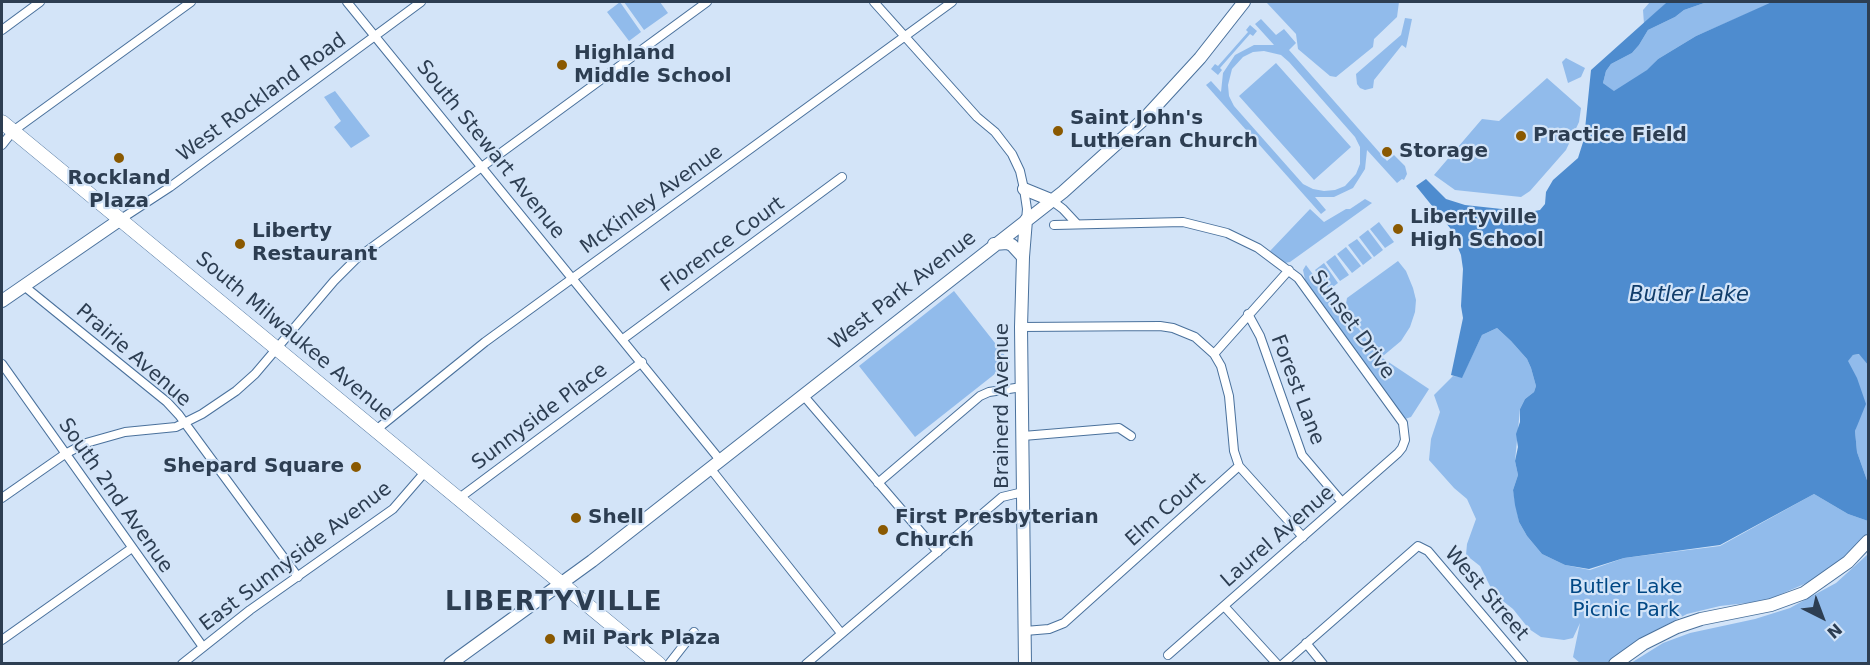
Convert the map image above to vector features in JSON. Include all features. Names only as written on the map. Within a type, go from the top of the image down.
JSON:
[{"type":"main road","name":"West Park Avenue","points":[[456,662],[561,584],[1063,192],[1144,119],[1200,58],[1244,2]]},
{"type":"main road","name":"South Milwaukee Avenue","points":[[2,122],[659,663]]},
{"type":"main road","points":[[1024,189],[1051,200]]},
{"type":"main road","points":[[2,301],[122,219]]},
{"type":"main road","name":"Brainerd Avenue","points":[[1025,663],[1021,327],[1026,219]]},
{"type":"main road","points":[[994,244],[1012,245],[1023,257]]},
{"type":"main road","points":[[1615,663],[1643,644],[1677,627],[1771,605],[1804,593],[1830,576],[1869,541]]},
{"type":"street","points":[[2,30],[40,2]]},
{"type":"street","points":[[2,145],[13,131],[191,2]]},
{"type":"street","name":"South Stewart Avenue","points":[[347,2],[642,362],[841,633]]},
{"type":"street","name":"West Rockland Road","points":[[122,219],[170,187],[374,35],[422,2]]},
{"type":"street","points":[[2,498],[65,454],[106,436],[125,432],[166,430],[185,423],[236,391],[255,374],[347,266],[707,2]]},
{"type":"street","points":[[874,2],[977,117],[995,132],[1012,154],[1020,171],[1024,189],[1026,219]]},
{"type":"street","name":"McKinley Avenue","points":[[376,430],[485,342],[952,2]]},
{"type":"street","name":"Florence Court","points":[[623,339],[842,177]]},
{"type":"street","points":[[1063,192],[1064,209]]},
{"type":"street","points":[[1051,200],[1064,209],[1077,224]]},
{"type":"street","name":"Sunset Drive","points":[[1054,225],[1171,222],[1212,228],[1241,239],[1298,278],[1403,423],[1405,440]]},
{"type":"street","points":[[1214,354],[1289,270]]},
{"type":"street","name":"Prairie Avenue","points":[[24,286],[167,402],[185,423],[298,577]]},
{"type":"street","name":"Forest Lane","points":[[1248,314],[1260,336],[1302,455],[1342,502]]},
{"type":"street","points":[[1021,327],[1160,326],[1189,334],[1204,344],[1221,366],[1228,396],[1234,451],[1239,466],[1303,537]]},
{"type":"street","name":"Sunnyside Place","points":[[458,499],[642,362]]},
{"type":"street","name":"South 2nd Avenue","points":[[2,364],[203,647]]},
{"type":"street","points":[[878,483],[970,403],[989,392],[1022,387]]},
{"type":"street","points":[[803,395],[938,552]]},
{"type":"street","points":[[1023,436],[1119,428],[1131,436]]},
{"type":"street","name":"Laurel Avenue","points":[[1168,655],[1398,453],[1405,440]]},
{"type":"street","name":"Elm Court","points":[[1025,631],[1049,629],[1064,622],[1239,466]]},
{"type":"street","name":"East Sunnyside Avenue","points":[[182,663],[249,610],[393,509],[425,472]]},
{"type":"street","points":[[806,663],[1002,497],[1023,492]]},
{"type":"street","name":"West Street","points":[[1306,643],[1414,548],[1422,547],[1524,663]]},
{"type":"street","points":[[2,640],[132,548]]},
{"type":"street","points":[[1224,606],[1277,663]]},
{"type":"street","points":[[669,663],[694,632]]},
{"type":"street","points":[[1283,663],[1306,643],[1323,663]]},
{"type":"green space","points":[[620,2],[641,32],[629,41],[607,12]]},
{"type":"green space","points":[[624,2],[660,2],[668,13],[644,30]]},
{"type":"green space","points":[[1266,2],[1399,2],[1397,17],[1374,39],[1373,47],[1336,77],[1330,76],[1298,49],[1296,34]]},
{"type":"green space","points":[[1650,2],[1667,2],[1644,24],[1643,10]]},
{"type":"green space","points":[[1707,2],[1774,2],[1696,36],[1658,59],[1648,70],[1615,92],[1603,83],[1606,71],[1611,64],[1632,53],[1648,30],[1684,10]]},
{"type":"green space","points":[[1405,18],[1412,19],[1406,48],[1402,45],[1374,80],[1373,88],[1365,90],[1360,88],[1356,74],[1401,35]]},
{"type":"green space","points":[[1261,19],[1276,35],[1284,29],[1296,43],[1289,50],[1387,161],[1394,155],[1405,166],[1407,174],[1404,180],[1397,183],[1367,150],[1365,169],[1353,188],[1334,197],[1315,197],[1326,210],[1321,214],[1206,85],[1211,81],[1221,92],[1223,73],[1235,55],[1254,45],[1274,45],[1255,24]],"holes":[[[1264,51],[1281,55],[1355,137],[1360,147],[1360,164],[1356,174],[1345,186],[1324,191],[1303,184],[1234,106],[1229,96],[1228,85],[1232,69],[1243,57],[1253,52]]]},
{"type":"green space","points":[[1250,25],[1257,31],[1253,36],[1250,34],[1220,68],[1222,70],[1218,75],[1211,69],[1215,64],[1218,66],[1248,32],[1246,30]]},
{"type":"green space","points":[[1566,58],[1585,68],[1581,77],[1568,83],[1562,62]]},
{"type":"green space","points":[[1276,63],[1351,147],[1314,180],[1239,96]]},
{"type":"green space","name":"Practice Field","points":[[1547,78],[1581,108],[1579,122],[1566,150],[1530,191],[1521,197],[1455,190],[1434,175],[1482,119],[1499,121]]},
{"type":"green space","points":[[335,91],[370,136],[351,148],[334,127],[341,121],[324,97]]},
{"type":"green space","points":[[1365,199],[1372,203],[1290,262],[1285,263],[1270,251],[1310,209],[1324,222]]},
{"type":"green space","points":[[1379,222],[1394,242],[1385,248],[1370,229]]},
{"type":"green space","points":[[1368,230],[1383,250],[1374,257],[1359,237]]},
{"type":"green space","points":[[1357,239],[1372,258],[1363,265],[1348,245]]},
{"type":"green space","points":[[1346,247],[1361,266],[1352,273],[1337,254]]},
{"type":"green space","points":[[1335,255],[1349,275],[1340,281],[1326,262]]},
{"type":"green space","points":[[1398,261],[1406,271],[1413,288],[1416,300],[1415,312],[1410,327],[1401,341],[1383,356],[1345,309],[1347,298]]},
{"type":"green space","points":[[1324,263],[1338,283],[1329,290],[1315,270]]},
{"type":"green space","points":[[1306,265],[1332,300],[1341,305],[1378,355],[1429,389],[1411,417],[1405,419],[1306,284],[1303,270]]},
{"type":"green space","points":[[954,291],[1010,362],[915,437],[859,366]]},
{"type":"green space","name":"Butler Lake Picnic Park","points":[[1497,328],[1527,359],[1536,386],[1520,409],[1515,461],[1518,475],[1513,490],[1519,522],[1542,554],[1565,565],[1590,570],[1624,558],[1720,546],[1814,494],[1848,514],[1868,521],[1868,533],[1839,564],[1816,579],[1765,601],[1720,606],[1687,614],[1636,641],[1607,663],[1580,663],[1573,657],[1580,623],[1573,638],[1564,640],[1541,637],[1529,629],[1513,609],[1494,594],[1480,566],[1466,555],[1467,544],[1476,519],[1467,499],[1429,460],[1431,439],[1440,412],[1434,395],[1453,376],[1462,377],[1482,335]]},
{"type":"green space","points":[[1860,354],[1868,365],[1868,483],[1857,452],[1855,431],[1858,421],[1847,361],[1853,355]]},
{"type":"green space","points":[[1868,554],[1868,663],[1631,663],[1663,643],[1690,633],[1755,619],[1790,608],[1836,583]]},
{"type":"water","name":"Butler Lake","points":[[1667,2],[1707,2],[1684,10],[1648,30],[1632,53],[1611,64],[1606,71],[1603,83],[1614,91],[1647,70],[1658,59],[1696,36],[1772,2],[1868,2],[1868,365],[1859,354],[1853,355],[1848,361],[1866,404],[1855,431],[1857,452],[1868,483],[1868,521],[1848,514],[1814,494],[1720,545],[1624,558],[1589,569],[1565,565],[1542,554],[1519,522],[1513,490],[1518,475],[1515,461],[1518,447],[1516,434],[1520,422],[1520,409],[1536,386],[1527,359],[1497,328],[1482,335],[1462,378],[1451,375],[1463,318],[1461,255],[1450,228],[1416,186],[1426,179],[1446,199],[1465,205],[1529,212],[1540,210],[1545,204],[1546,192],[1553,180],[1578,158],[1584,139],[1591,70]]},
{"type":"place","name":"Highland Middle School","points":[[562,65]]},
{"type":"place","name":"Saint John's Lutheran Church","points":[[1058,131]]},
{"type":"place","name":"Practice Field","points":[[1521,136]]},
{"type":"place","name":"Storage","points":[[1387,152]]},
{"type":"place","name":"Rockland Plaza","points":[[119,158]]},
{"type":"place","name":"Libertyville High School","points":[[1398,229]]},
{"type":"place","name":"Liberty Restaurant","points":[[240,244]]},
{"type":"place","name":"Shepard Square","points":[[356,467]]},
{"type":"place","name":"Shell","points":[[576,518]]},
{"type":"place","name":"First Presbyterian Church","points":[[883,530]]},
{"type":"place","name":"Mil Park Plaza","points":[[550,639]]},
{"type":"district","name":"LIBERTYVILLE","points":[[554,603]]}]
